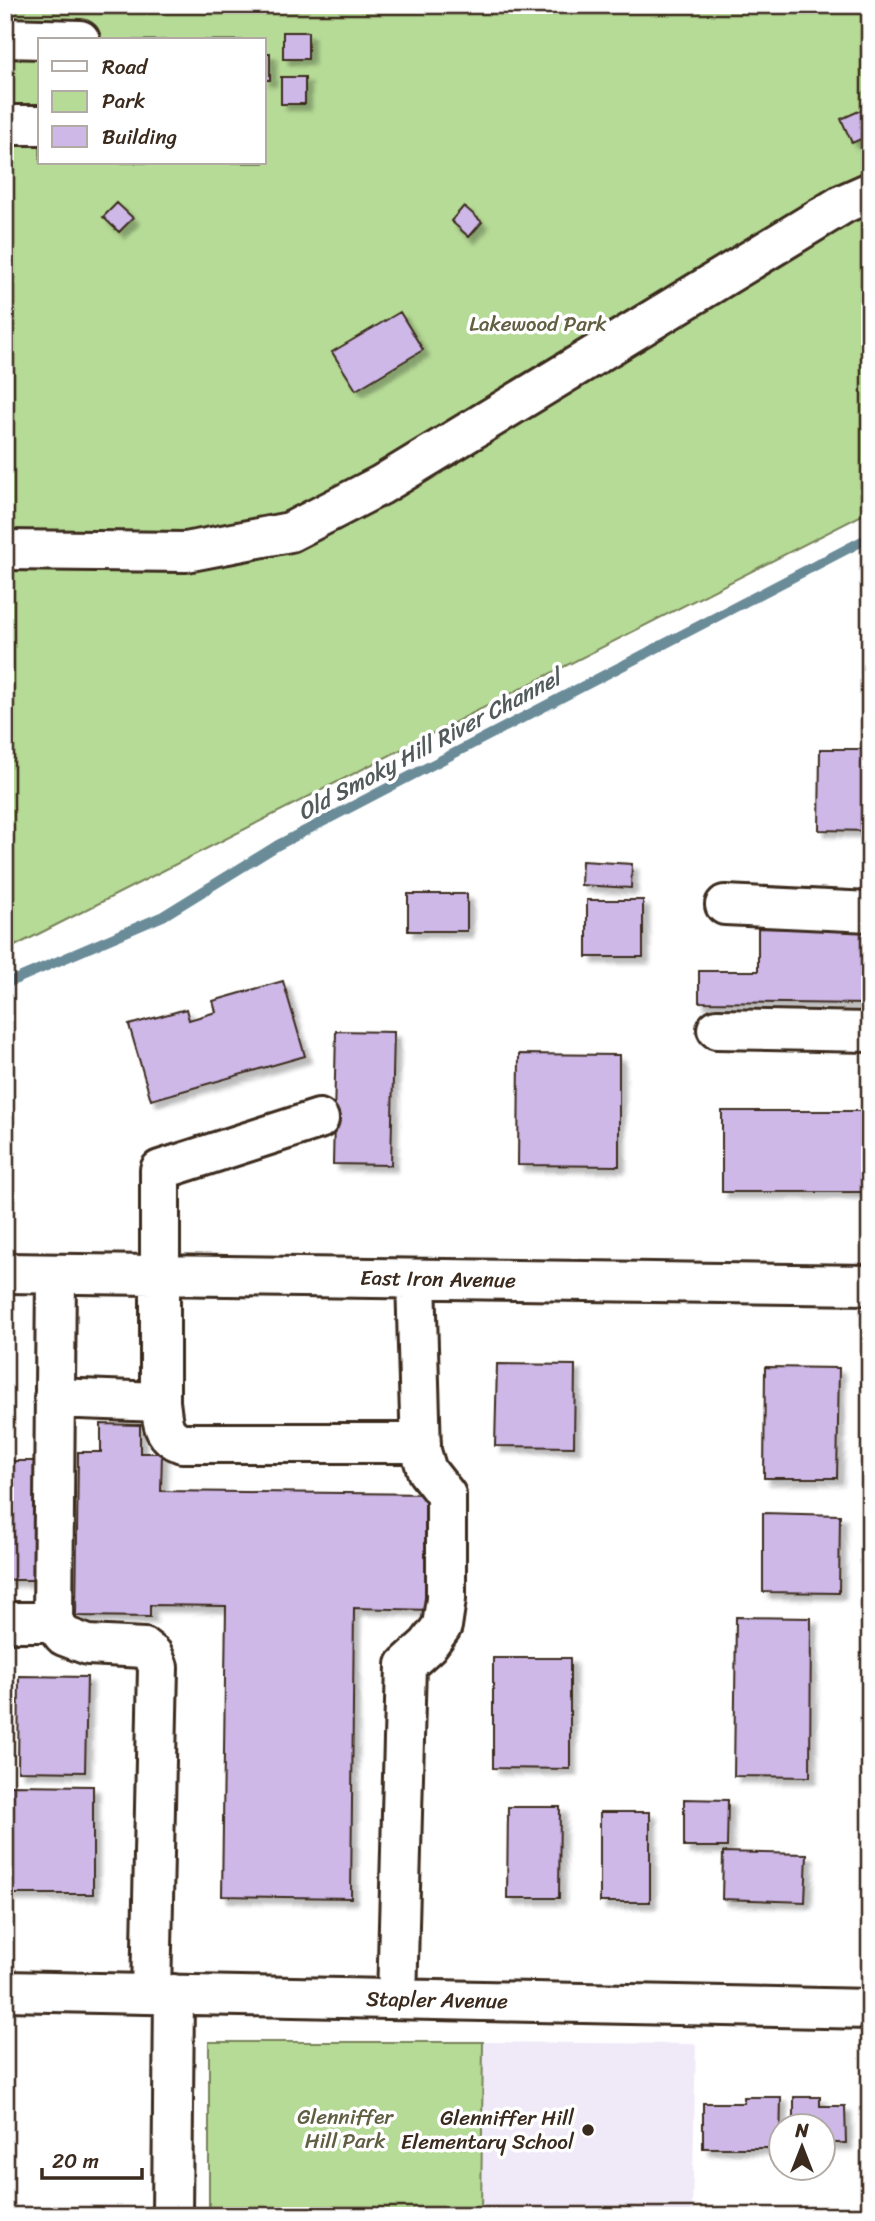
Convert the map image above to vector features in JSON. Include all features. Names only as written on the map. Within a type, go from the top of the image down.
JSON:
[{"type":"street","points":[[5,38],[38,39]]},
{"type":"street","points":[[5,125],[38,125]]},
{"type":"street","points":[[5,550],[186,551],[290,532],[382,485],[843,204],[870,192]]},
{"type":"street","points":[[725,905],[870,912]]},
{"type":"street","points":[[717,1029],[870,1032]]},
{"type":"street","points":[[319,1119],[160,1170],[160,1402],[163,1427],[171,1439],[182,1443],[421,1443]]},
{"type":"street","name":"East Iron Avenue","points":[[5,1273],[870,1285]]},
{"type":"street","points":[[56,1273],[53,1622],[64,1636],[88,1645],[144,1648],[153,1655],[158,1667],[162,1994],[172,2216]]},
{"type":"street","points":[[397,1999],[406,1665],[428,1645],[442,1626],[446,1599],[446,1495],[427,1471],[421,1443],[416,1279]]},
{"type":"street","points":[[54,1398],[160,1402]]},
{"type":"street","points":[[5,1622],[53,1622]]},
{"type":"street","name":"Stapler Avenue","points":[[5,1991],[870,2009]]},
{"type":"shaded area","name":"Glenniffer Hill Elementary School","points":[[483,2042],[696,2044],[692,2216],[481,2216]]},
{"type":"green space","name":"Lakewood Park","points":[[5,5],[870,5],[870,511],[5,951]]},
{"type":"green space","name":"Glenniffer Hill Park","points":[[209,2042],[483,2042],[481,2216],[209,2216]]},
{"type":"building","points":[[283,32],[308,32],[308,59],[283,59]]},
{"type":"building","points":[[266,53],[270,53],[270,80],[266,80]]},
{"type":"building","points":[[281,77],[305,77],[305,104],[281,104]]},
{"type":"building","points":[[870,106],[870,135],[852,143],[841,119]]},
{"type":"building","points":[[117,203],[133,218],[119,232],[103,217]]},
{"type":"building","points":[[464,206],[482,222],[469,237],[451,221]]},
{"type":"building","points":[[400,312],[423,350],[356,390],[332,352]]},
{"type":"building","points":[[820,749],[870,749],[870,831],[819,830]]},
{"type":"building","points":[[582,861],[632,864],[631,888],[581,885]]},
{"type":"building","points":[[408,894],[467,894],[467,931],[408,931]]},
{"type":"building","points":[[587,900],[643,900],[643,957],[587,957]]},
{"type":"building","points":[[758,928],[870,930],[870,1004],[699,1002],[699,971],[758,971]]},
{"type":"building","points":[[283,981],[305,1056],[151,1100],[129,1025],[186,1009],[189,1020],[216,1012],[213,1001]]},
{"type":"building","points":[[336,1031],[394,1032],[391,1165],[333,1164]]},
{"type":"building","points":[[519,1054],[619,1055],[619,1166],[518,1165]]},
{"type":"building","points":[[722,1111],[870,1111],[870,1192],[722,1192]]},
{"type":"building","points":[[497,1364],[575,1365],[574,1447],[495,1446]]},
{"type":"building","points":[[765,1367],[839,1368],[837,1478],[764,1478]]},
{"type":"building","points":[[101,1424],[140,1425],[140,1453],[162,1453],[161,1491],[431,1494],[430,1610],[354,1608],[351,1898],[222,1896],[226,1606],[150,1605],[150,1617],[76,1616],[78,1452],[101,1452]]},
{"type":"building","points":[[5,1461],[41,1461],[40,1580],[5,1580]]},
{"type":"building","points":[[763,1513],[840,1515],[839,1593],[763,1592]]},
{"type":"building","points":[[736,1617],[811,1618],[810,1777],[734,1776]]},
{"type":"building","points":[[493,1658],[570,1658],[570,1769],[493,1768]]},
{"type":"building","points":[[19,1676],[87,1677],[85,1772],[18,1771]]},
{"type":"building","points":[[11,1785],[93,1786],[93,1894],[10,1894]]},
{"type":"building","points":[[684,1799],[728,1800],[727,1847],[684,1847]]},
{"type":"building","points":[[508,1807],[560,1807],[559,1898],[507,1898]]},
{"type":"building","points":[[600,1812],[650,1812],[650,1902],[600,1902]]},
{"type":"building","points":[[723,1852],[807,1854],[805,1902],[722,1899]]},
{"type":"building","points":[[744,2097],[781,2097],[781,2112],[766,2112],[766,2148],[703,2148],[703,2103],[744,2103]]},
{"type":"building","points":[[794,2097],[820,2097],[820,2106],[845,2106],[846,2143],[836,2143],[836,2112],[794,2112]]},
{"type":"waterway","name":"Old Smoky Hill River Channel","points":[[5,984],[163,916],[278,845],[870,537]]},
{"type":"place","name":"Glenniffer Hill Elementary School","points":[[588,2130]]}]
